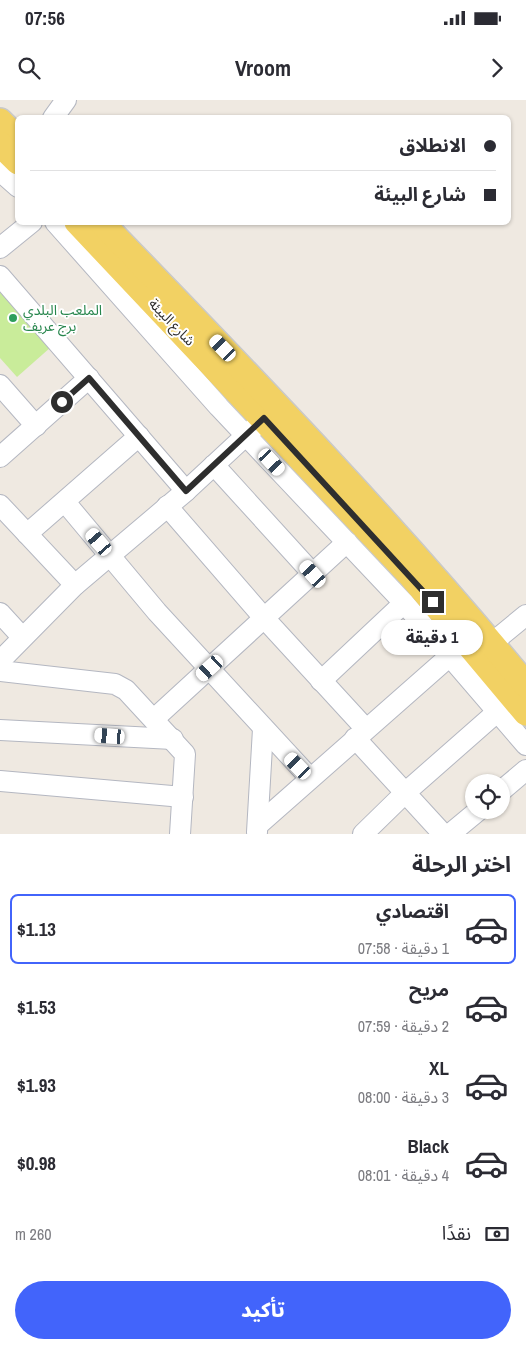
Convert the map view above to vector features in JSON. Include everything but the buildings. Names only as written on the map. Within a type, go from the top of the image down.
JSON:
[{"type":"main road","points":[[0,121],[8,152]]},
{"type":"main road","name":"شارع البيئة","points":[[80,225],[271,411],[424,564],[526,685]]},
{"type":"main road","name":"شارع البيئة","points":[[104,225],[271,411],[526,713]]},
{"type":"street","points":[[55,115],[66,100]]},
{"type":"street","points":[[8,152],[15,176]]},
{"type":"street","points":[[0,248],[28,225]]},
{"type":"street","points":[[58,225],[246,435],[404,603],[526,745]]},
{"type":"street","points":[[0,276],[186,491]]},
{"type":"street","points":[[0,457],[89,378]]},
{"type":"street","points":[[0,386],[36,426]]},
{"type":"street","points":[[0,661],[74,585],[111,556],[186,491],[271,411]]},
{"type":"street","points":[[27,534],[139,436]]},
{"type":"street","points":[[214,465],[313,574]]},
{"type":"street","points":[[64,502],[157,612],[310,778]]},
{"type":"street","points":[[0,504],[74,585]]},
{"type":"street","points":[[167,506],[265,619],[322,681],[406,792],[443,834]]},
{"type":"street","points":[[154,718],[265,619],[347,542]]},
{"type":"street","points":[[322,681],[404,603]]},
{"type":"street","points":[[0,613],[22,637]]},
{"type":"street","points":[[492,644],[526,615]]},
{"type":"street","points":[[257,829],[310,778],[450,655]]},
{"type":"street","points":[[0,671],[115,684],[126,690],[154,718],[185,754],[180,834]]},
{"type":"street","points":[[363,834],[406,792],[497,712]]},
{"type":"street","points":[[257,829],[263,729]]},
{"type":"street","points":[[0,730],[173,739]]},
{"type":"street","points":[[510,783],[526,770]]},
{"type":"street","points":[[0,781],[183,797]]},
{"type":"street","points":[[450,834],[468,819]]},
{"type":"green space","name":"الملعب البلدي برج عريف","points":[[0,290],[51,347],[17,377],[0,358]]},
{"type":"place","name":"الملعب البلدي برج عريف","points":[[13,318]]},
{"type":"route","points":[[62,402],[89,378],[186,491],[264,418],[433,602]]}]
